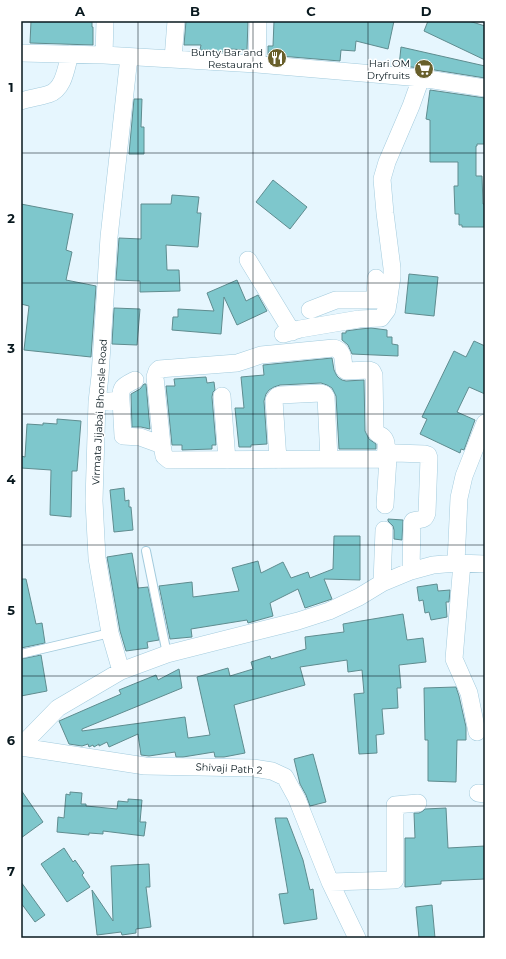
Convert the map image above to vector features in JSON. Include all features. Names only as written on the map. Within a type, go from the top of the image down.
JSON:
[{"type":"street","points":[[104,56],[105,21]]},
{"type":"street","points":[[173,59],[176,21]]},
{"type":"street","points":[[257,64],[258,21]]},
{"type":"street","points":[[21,53],[70,54],[257,64],[421,78],[485,88]]},
{"type":"street","points":[[21,101],[50,94],[57,89],[63,80],[70,54]]},
{"type":"street","name":"Virmata Jijabai Bhonsle Road","points":[[121,671],[110,633],[97,558],[94,501],[97,402],[109,237],[129,57]]},
{"type":"street","points":[[382,300],[392,277],[392,268],[382,178],[384,169],[411,106],[421,78]]},
{"type":"street","points":[[248,260],[287,333],[300,329],[359,319],[381,318],[387,310],[382,300],[376,278]]},
{"type":"street","points":[[310,310],[336,300],[382,300]]},
{"type":"street","points":[[334,348],[338,349],[342,354],[344,368],[346,370],[372,371],[374,375],[375,430],[376,433],[386,441],[386,451],[384,458],[381,459],[169,460],[164,456],[162,445],[155,377],[157,371],[237,363],[260,355],[334,348]]},
{"type":"street","points":[[123,436],[120,392],[124,385],[135,380]]},
{"type":"street","points":[[278,460],[274,400],[280,395],[321,393],[326,397],[329,459]]},
{"type":"street","points":[[222,396],[227,460]]},
{"type":"street","points":[[97,402],[121,400]]},
{"type":"street","points":[[477,732],[469,693],[454,660],[459,563],[459,498],[464,476],[485,423]]},
{"type":"street","points":[[96,436],[140,437],[162,445]]},
{"type":"street","points":[[385,505],[388,458],[391,454],[428,455],[427,514],[425,518],[413,520],[412,523],[411,571]]},
{"type":"street","points":[[382,583],[384,530]]},
{"type":"street","points":[[384,551],[405,547]]},
{"type":"street","points":[[21,746],[58,708],[121,671],[167,654],[298,621],[329,611],[359,597],[382,583],[411,571],[432,565],[459,563],[485,564]]},
{"type":"street","name":"Shivaji Path 2","points":[[21,746],[145,766],[253,768],[272,771],[285,777],[297,799],[330,882],[358,938]]},
{"type":"street","points":[[330,882],[395,880],[395,805],[418,803]]},
{"type":"lane","points":[[146,551],[167,654]]},
{"type":"lane","points":[[21,654],[110,633]]},
{"type":"building","points":[[31,21],[92,21],[93,45],[30,43]]},
{"type":"building","points":[[186,21],[248,21],[247,50],[229,49],[228,52],[208,51],[200,50],[201,45],[184,45]]},
{"type":"building","points":[[274,21],[394,21],[388,49],[356,41],[355,51],[341,50],[340,61],[268,55],[268,46],[273,46]]},
{"type":"building","points":[[428,21],[469,21],[485,26],[485,60],[424,31]]},
{"type":"building","points":[[401,47],[485,66],[485,78],[399,66]]},
{"type":"building","points":[[430,90],[485,98],[485,144],[477,144],[476,146],[476,176],[482,176],[483,204],[485,204],[485,227],[462,227],[462,225],[459,225],[459,214],[455,214],[454,186],[458,186],[458,162],[430,162],[430,120],[426,119]]},
{"type":"building","points":[[134,99],[142,99],[141,127],[144,127],[144,154],[129,154]]},
{"type":"building","points":[[273,180],[307,207],[290,229],[256,202]]},
{"type":"building","points":[[172,195],[199,197],[197,213],[201,213],[198,247],[166,245],[167,270],[179,270],[180,291],[140,292],[140,281],[116,280],[119,238],[141,239],[141,204],[171,204]]},
{"type":"building","points":[[21,204],[73,214],[66,250],[72,252],[66,280],[96,286],[91,357],[24,350],[29,306],[21,304]]},
{"type":"building","points":[[409,274],[438,277],[434,316],[405,313]]},
{"type":"building","points":[[237,280],[246,301],[258,295],[267,311],[237,325],[224,297],[221,334],[172,330],[173,317],[178,317],[178,309],[214,311],[207,293]]},
{"type":"building","points":[[114,308],[140,309],[137,345],[112,344]]},
{"type":"building","points":[[371,328],[387,330],[387,337],[392,337],[392,344],[398,345],[398,356],[352,354],[348,345],[342,340],[342,333],[346,333],[346,331]]},
{"type":"building","points":[[474,341],[485,346],[485,394],[469,387],[457,412],[475,420],[464,450],[461,449],[460,453],[420,434],[427,419],[422,417],[454,351],[466,357]]},
{"type":"building","points":[[332,358],[334,370],[339,378],[346,381],[364,380],[365,431],[369,439],[376,444],[376,449],[339,449],[336,396],[332,388],[321,383],[280,385],[269,390],[264,401],[267,444],[251,445],[251,447],[239,447],[235,408],[244,408],[241,377],[264,375],[263,365]]},
{"type":"building","points":[[206,377],[207,383],[214,382],[215,390],[212,397],[216,445],[212,445],[212,449],[182,450],[182,445],[172,445],[166,386],[175,386],[174,379]]},
{"type":"building","points":[[144,384],[146,384],[150,429],[132,427],[131,394],[140,389]]},
{"type":"building","points":[[57,419],[81,421],[77,471],[72,471],[71,517],[50,515],[51,470],[21,468],[21,456],[25,457],[27,424],[57,424]]},
{"type":"building","points":[[124,488],[125,501],[129,500],[129,507],[131,507],[133,530],[114,532],[110,490]]},
{"type":"building","points":[[388,519],[403,520],[402,540],[394,539],[393,526]]},
{"type":"building","points":[[334,536],[360,536],[360,580],[324,579],[332,599],[305,608],[298,589],[270,603],[273,616],[248,623],[247,620],[191,629],[192,637],[170,639],[159,586],[192,582],[193,597],[239,591],[232,568],[258,561],[261,573],[283,562],[291,578],[308,572],[310,578],[333,569]]},
{"type":"building","points":[[132,553],[138,588],[148,587],[159,640],[147,642],[148,648],[126,651],[120,631],[107,557]]},
{"type":"building","points":[[21,579],[26,579],[36,624],[42,623],[45,643],[21,648]]},
{"type":"building","points":[[437,584],[438,591],[450,590],[449,602],[446,602],[447,617],[431,620],[429,612],[425,613],[423,600],[419,601],[417,587]]},
{"type":"building","points":[[403,614],[407,640],[423,638],[426,662],[399,665],[401,688],[397,688],[398,708],[382,709],[384,734],[376,735],[377,753],[359,754],[354,694],[364,693],[362,670],[348,672],[347,660],[300,667],[305,685],[234,705],[245,753],[224,757],[215,757],[214,752],[183,757],[176,757],[175,752],[149,756],[141,755],[138,734],[109,747],[107,742],[94,747],[93,745],[89,747],[88,744],[82,746],[69,744],[59,721],[121,694],[119,690],[156,675],[158,680],[179,669],[182,688],[82,729],[82,731],[185,717],[188,738],[210,735],[197,677],[228,668],[230,676],[253,669],[251,662],[270,656],[271,659],[306,649],[305,637],[344,632],[343,624]]},
{"type":"building","points":[[41,655],[47,691],[21,696],[21,659]]},
{"type":"building","points":[[456,687],[466,727],[466,740],[457,740],[456,782],[428,781],[428,740],[425,740],[424,688]]},
{"type":"building","points":[[313,754],[326,802],[310,806],[300,784],[294,759]]},
{"type":"building","points":[[21,790],[43,822],[21,838]]},
{"type":"building","points":[[70,792],[82,793],[81,804],[86,804],[86,806],[117,809],[118,801],[128,802],[128,799],[142,800],[140,822],[146,822],[144,836],[103,831],[103,834],[89,833],[89,835],[57,832],[58,817],[64,818],[66,794],[70,795]]},
{"type":"building","points":[[446,808],[448,848],[485,846],[485,879],[441,881],[441,884],[405,887],[405,838],[415,838],[414,813],[419,813],[425,809]]},
{"type":"building","points":[[275,818],[287,818],[303,860],[310,890],[313,889],[317,919],[284,924],[279,894],[288,893]]},
{"type":"building","points":[[64,848],[73,862],[75,860],[84,873],[82,875],[90,887],[67,902],[41,864]]},
{"type":"building","points":[[149,864],[150,887],[146,887],[151,927],[136,929],[136,933],[122,935],[121,932],[97,935],[92,890],[113,921],[111,866]]},
{"type":"building","points":[[21,882],[45,915],[35,922],[21,903]]},
{"type":"building","points":[[432,905],[435,938],[419,938],[416,907]]},
{"type":"place","name":"Bunty Bar and Restaurant","points":[[277,58]]},
{"type":"place","name":"Hari OM Dryfruits","points":[[424,69]]}]
